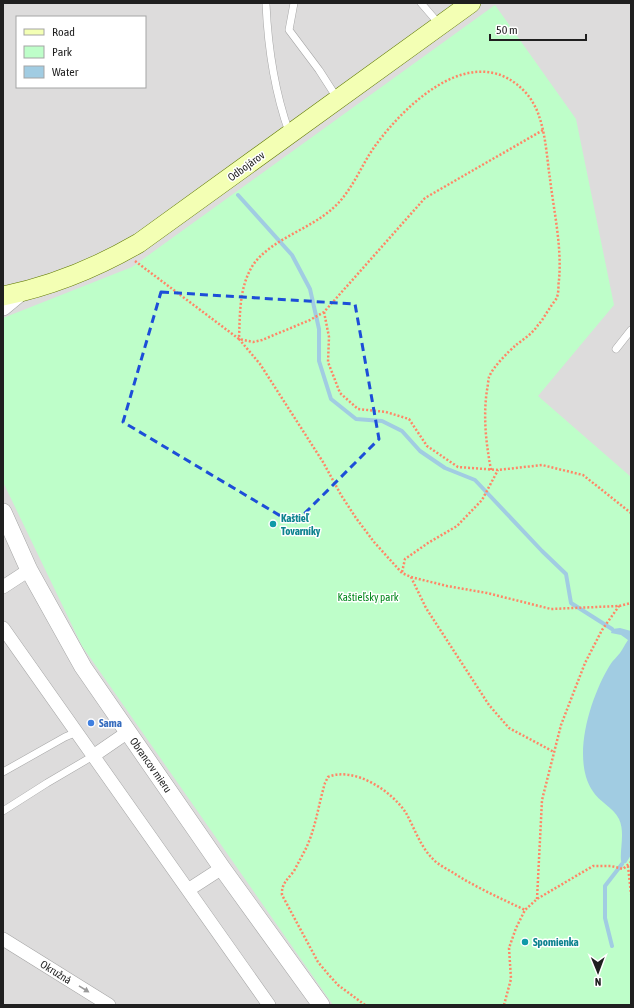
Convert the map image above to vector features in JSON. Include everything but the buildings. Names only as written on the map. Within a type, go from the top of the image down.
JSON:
[{"type":"main road","name":"Odbojárov","points":[[3,296],[21,292],[89,270],[139,243],[471,3]]},
{"type":"street","points":[[3,307],[21,292]]},
{"type":"street","name":"Obrancov mieru","points":[[3,512],[29,570],[83,667],[222,868],[321,1005]]},
{"type":"street","points":[[3,587],[29,570]]},
{"type":"street","points":[[3,628],[269,1005]]},
{"type":"street","points":[[93,756],[128,732]]},
{"type":"street","points":[[188,890],[222,868]]},
{"type":"street","name":"Okružná","points":[[3,939],[109,1005]]},
{"type":"lane","points":[[294,3],[289,30],[319,70],[338,100]]},
{"type":"lane","points":[[421,3],[440,25]]},
{"type":"lane","points":[[266,4],[267,29],[273,73],[280,104],[290,134]]},
{"type":"lane","points":[[616,349],[631,330]]},
{"type":"lane","points":[[3,772],[65,737],[77,732]]},
{"type":"lane","points":[[3,811],[93,756]]},
{"type":"path","points":[[240,339],[241,301],[243,290],[247,277],[254,264],[272,247],[324,216],[342,200],[373,149],[384,134],[425,94],[451,78],[464,74],[492,72],[500,75],[516,84],[526,94],[533,103],[539,116],[543,130],[560,262],[557,296],[538,326],[507,353],[489,377],[484,408],[486,442],[491,470]]},
{"type":"path","points":[[240,339],[253,342],[262,340],[310,320],[324,312],[425,198],[543,130]]},
{"type":"path","points":[[138,264],[240,339],[264,370],[323,462],[341,495],[356,518],[374,542],[402,573],[411,577],[447,586],[487,593],[551,609],[619,606],[631,603]]},
{"type":"path","points":[[324,312],[329,337],[328,362],[340,393],[358,409],[386,412],[409,419],[428,446],[458,467],[498,470],[542,465],[583,475],[631,513]]},
{"type":"path","points":[[402,573],[405,559],[457,526],[482,500],[498,470]]},
{"type":"path","points":[[411,577],[426,608],[489,704],[509,728],[554,752]]},
{"type":"path","points":[[537,899],[542,800],[561,725],[585,663],[602,630],[619,606]]},
{"type":"path","points":[[365,1005],[338,985],[318,962],[282,895],[284,883],[293,872],[304,853],[311,835],[328,777],[340,774],[351,775],[366,780],[391,796],[405,812],[431,858],[470,883],[525,910]]},
{"type":"path","points":[[504,1005],[512,980],[509,948],[516,928],[525,910],[537,899],[593,866],[611,866],[623,869],[631,862]]},
{"type":"path","points":[[628,866],[631,894]]},
{"type":"highlighted area","points":[[161,292],[355,304],[379,439],[294,524],[123,422]]},
{"type":"shaded area","name":"Kaštieľsky park","points":[[3,3],[631,3],[631,1005],[3,1005]]},
{"type":"green space","name":"Kaštieľsky park","points":[[495,5],[576,119],[614,305],[538,396],[631,477],[631,1005],[333,1005],[82,646],[3,482],[3,318],[132,267]]},
{"type":"water","points":[[620,628],[631,631],[631,855],[626,863],[622,864],[622,831],[619,819],[592,790],[586,776],[583,761],[583,744],[590,709],[610,665],[628,640],[621,635],[611,633],[612,629]]},
{"type":"waterway","points":[[238,195],[292,255],[310,289],[319,329],[319,361],[331,399],[356,419],[382,421],[402,431],[420,451],[445,468],[475,480],[542,551],[566,574],[571,603],[612,629]]},
{"type":"waterway","points":[[612,946],[605,918],[605,886],[622,864]]},
{"type":"place","name":"Kaštieľ Tovarníky","points":[[273,524]]},
{"type":"place","name":"Sama","points":[[91,723]]},
{"type":"place","name":"Spomienka","points":[[525,942]]}]
